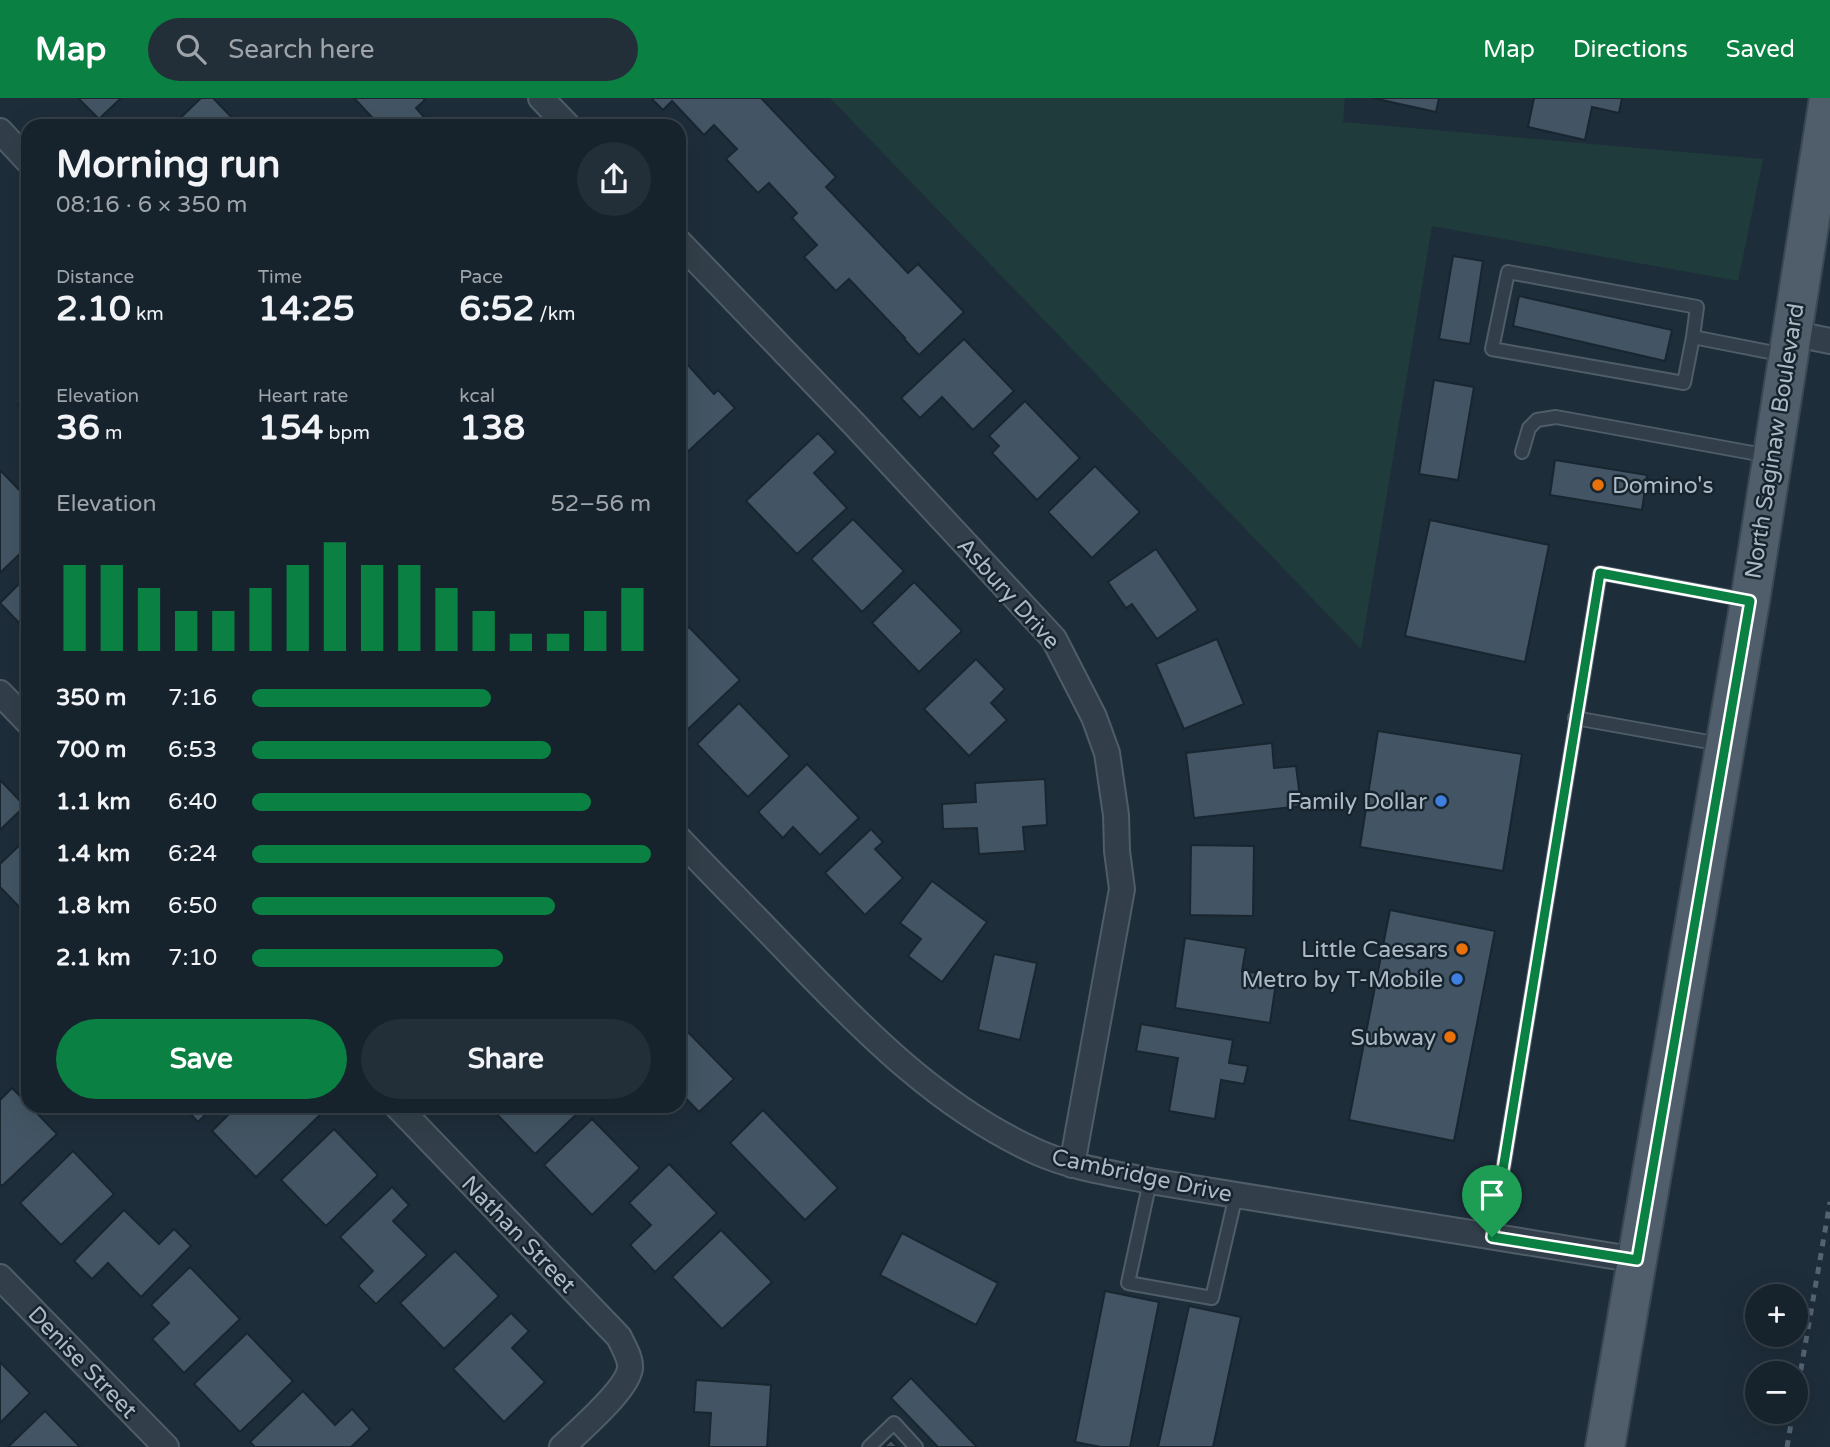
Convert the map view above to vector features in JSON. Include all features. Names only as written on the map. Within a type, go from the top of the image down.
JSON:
[{"type":"main road","name":"North Saginaw Boulevard","points":[[1605,1447],[1750,601],[1829,98]]},
{"type":"street","points":[[541,98],[561,119]]},
{"type":"street","points":[[0,131],[21,154]]},
{"type":"street","name":"Asbury Drive","points":[[686,249],[1055,639],[1094,717],[1107,753],[1116,815],[1122,889],[1072,1165]]},
{"type":"street","points":[[1789,345],[1830,341]]},
{"type":"street","points":[[0,693],[21,715]]},
{"type":"street","name":"Cambridge Drive","points":[[686,846],[870,1036],[906,1068],[938,1093],[986,1124],[1037,1152],[1072,1165],[1150,1181],[1637,1260]]},
{"type":"street","name":"Nathan Street","points":[[404,1113],[619,1337],[630,1368],[624,1380],[609,1401],[562,1447]]},
{"type":"street","name":"Denise Street","points":[[0,1277],[166,1447]]},
{"type":"lane","points":[[1508,271],[1698,307],[1693,337],[1684,383],[1492,349],[1508,271]]},
{"type":"lane","points":[[1693,337],[1789,345]]},
{"type":"lane","points":[[1522,453],[1529,428],[1537,419],[1556,417],[1772,456]]},
{"type":"lane","points":[[1492,1237],[1600,573],[1750,601]]},
{"type":"lane","points":[[1575,718],[1724,745]]},
{"type":"lane","points":[[1150,1181],[1128,1283],[1212,1298],[1236,1195]]},
{"type":"lane","points":[[869,1447],[894,1423],[916,1447]]},
{"type":"green space","points":[[830,98],[1345,98],[1343,122],[1763,159],[1738,281],[1432,226],[1361,649]]},
{"type":"building","points":[[78,98],[121,98],[99,119]]},
{"type":"building","points":[[201,98],[213,98],[233,119],[179,119]]},
{"type":"building","points":[[354,98],[425,100],[416,108],[426,119],[374,119]]},
{"type":"building","points":[[651,98],[761,98],[836,177],[826,187],[908,273],[918,264],[964,312],[919,355],[849,279],[836,291],[804,257],[817,245],[792,218],[797,213],[769,183],[758,193],[726,159],[737,149],[714,125],[704,135],[672,101],[663,110]]},
{"type":"building","points":[[1373,98],[1439,98],[1436,112]]},
{"type":"building","points":[[1534,98],[1622,98],[1619,113],[1592,107],[1585,140],[1528,127]]},
{"type":"building","points":[[1453,256],[1483,261],[1470,344],[1439,339]]},
{"type":"building","points":[[1519,296],[1672,330],[1665,361],[1513,326]]},
{"type":"building","points":[[964,339],[1014,391],[973,430],[942,397],[920,418],[901,398]]},
{"type":"building","points":[[686,363],[714,394],[718,390],[735,408],[686,453]]},
{"type":"building","points":[[1434,380],[1474,387],[1458,480],[1419,474]]},
{"type":"building","points":[[1025,401],[1080,458],[1037,500],[992,453],[999,446],[989,436]]},
{"type":"building","points":[[818,433],[836,452],[814,473],[847,508],[797,554],[746,501]]},
{"type":"building","name":"Domino's","points":[[1555,460],[1647,475],[1642,510],[1550,495]]},
{"type":"building","points":[[1095,466],[1140,512],[1092,558],[1048,512]]},
{"type":"building","points":[[0,470],[21,492],[21,553],[0,573]]},
{"type":"building","points":[[853,519],[904,571],[862,612],[811,559]]},
{"type":"building","points":[[1430,520],[1549,545],[1525,662],[1405,636]]},
{"type":"building","points":[[1156,549],[1198,610],[1157,639],[1132,604],[1126,608],[1108,582]]},
{"type":"building","points":[[21,582],[21,625],[0,603]]},
{"type":"building","points":[[914,582],[962,631],[919,672],[872,623]]},
{"type":"building","points":[[689,627],[740,680],[686,731],[686,630]]},
{"type":"building","points":[[1217,639],[1244,704],[1184,729],[1156,664]]},
{"type":"building","points":[[976,659],[1005,689],[991,703],[1007,720],[969,756],[924,709]]},
{"type":"building","points":[[739,703],[790,756],[748,797],[697,744]]},
{"type":"building","name":"Family Dollar","points":[[1378,731],[1522,754],[1503,871],[1360,847]]},
{"type":"building","points":[[1272,743],[1274,768],[1296,766],[1301,806],[1194,818],[1186,753]]},
{"type":"building","points":[[807,764],[859,818],[820,855],[793,827],[783,838],[758,812]]},
{"type":"building","points":[[1045,779],[1047,825],[1023,827],[1025,851],[979,854],[977,828],[943,829],[942,804],[976,802],[975,783]]},
{"type":"building","points":[[0,780],[21,802],[21,810],[0,830]]},
{"type":"building","points":[[871,829],[883,842],[875,849],[903,878],[865,915],[825,873]]},
{"type":"building","points":[[21,844],[21,909],[0,887],[0,864]]},
{"type":"building","points":[[1191,845],[1254,846],[1253,916],[1190,915]]},
{"type":"building","points":[[932,881],[987,922],[942,982],[908,956],[921,939],[900,923]]},
{"type":"building","points":[[1390,910],[1495,931],[1454,1141],[1349,1120]]},
{"type":"building","points":[[1185,938],[1246,948],[1242,971],[1277,976],[1270,1023],[1175,1008]]},
{"type":"building","points":[[994,954],[1037,963],[1020,1040],[978,1030]]},
{"type":"building","points":[[1141,1024],[1233,1040],[1229,1063],[1248,1066],[1244,1084],[1221,1080],[1215,1119],[1169,1111],[1178,1058],[1136,1051]]},
{"type":"building","points":[[686,1030],[734,1079],[699,1112],[686,1098]]},
{"type":"building","points":[[12,1088],[21,1097],[21,1113],[37,1113],[57,1134],[2,1186],[0,1184],[0,1100]]},
{"type":"building","points":[[763,1110],[838,1188],[805,1220],[730,1143]]},
{"type":"building","points":[[190,1113],[207,1113],[198,1122]]},
{"type":"building","points":[[230,1113],[321,1114],[256,1177],[212,1131]]},
{"type":"building","points":[[496,1113],[578,1113],[535,1154]]},
{"type":"building","points":[[592,1119],[640,1168],[592,1215],[544,1165]]},
{"type":"building","points":[[334,1129],[378,1175],[326,1226],[281,1180]]},
{"type":"building","points":[[73,1151],[114,1194],[61,1245],[20,1203]]},
{"type":"building","points":[[669,1164],[717,1213],[655,1272],[630,1245],[651,1225],[629,1203]]},
{"type":"building","points":[[392,1187],[409,1205],[393,1221],[427,1255],[376,1304],[358,1286],[373,1271],[340,1237]]},
{"type":"building","points":[[124,1210],[159,1244],[174,1229],[191,1246],[141,1297],[108,1263],[92,1279],[74,1261]]},
{"type":"building","points":[[721,1230],[772,1282],[722,1329],[672,1277]]},
{"type":"building","points":[[902,1233],[998,1283],[976,1325],[880,1275]]},
{"type":"building","points":[[455,1251],[499,1296],[444,1349],[400,1303]]},
{"type":"building","points":[[190,1267],[240,1319],[184,1373],[152,1339],[169,1323],[151,1305]]},
{"type":"building","points":[[1105,1291],[1159,1302],[1130,1447],[1101,1447],[1075,1442]]},
{"type":"building","points":[[1189,1306],[1241,1317],[1213,1447],[1158,1447]]},
{"type":"building","points":[[511,1313],[529,1331],[512,1348],[545,1382],[504,1422],[453,1369]]},
{"type":"building","points":[[247,1333],[293,1381],[240,1432],[194,1384]]},
{"type":"building","points":[[0,1362],[30,1393],[0,1423]]},
{"type":"building","points":[[911,1378],[977,1447],[938,1447],[891,1398]]},
{"type":"building","points":[[696,1380],[771,1385],[767,1447],[709,1447],[711,1413],[694,1412]]},
{"type":"building","points":[[303,1391],[335,1425],[352,1409],[370,1429],[351,1447],[255,1447],[250,1442]]},
{"type":"building","points":[[45,1411],[80,1447],[8,1447]]},
{"type":"building","points":[[891,1440],[898,1447],[884,1447]]},
{"type":"railway","points":[[1802,1361],[1830,1202]]},
{"type":"railway","points":[[1787,1447],[1791,1424]]},
{"type":"place","name":"Domino's","points":[[1598,485]]},
{"type":"place","name":"Family Dollar","points":[[1441,801]]},
{"type":"place","name":"Little Caesars","points":[[1462,949]]},
{"type":"place","name":"Metro by T-Mobile","points":[[1457,979]]},
{"type":"place","name":"Subway","points":[[1450,1037]]},
{"type":"route","points":[[1600,573],[1750,601],[1637,1260],[1492,1237],[1600,573]]}]
